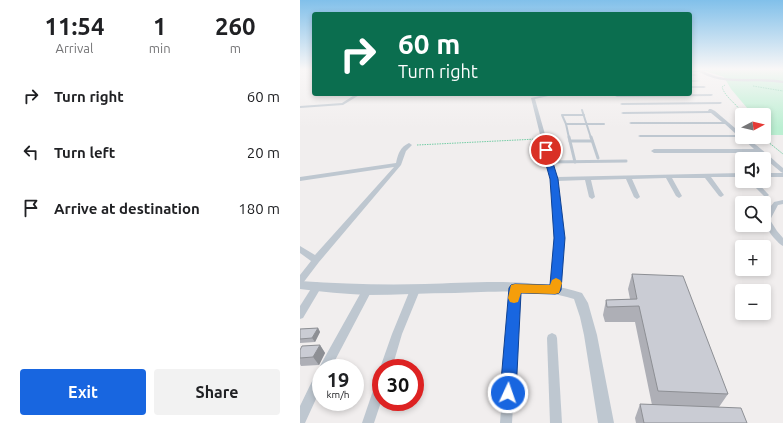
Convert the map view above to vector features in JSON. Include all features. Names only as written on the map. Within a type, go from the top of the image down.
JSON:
[{"type":"street","points":[[692,95],[711,95]]},
{"type":"street","points":[[300,107],[343,104],[356,96]]},
{"type":"street","points":[[544,96],[533,98],[542,139],[554,179],[560,238],[555,290]]},
{"type":"street","points":[[703,103],[735,131]]},
{"type":"street","points":[[622,104],[720,103]]},
{"type":"street","points":[[624,113],[713,112]]},
{"type":"street","points":[[630,123],[727,124]]},
{"type":"street","points":[[640,136],[735,137]]},
{"type":"street","points":[[751,144],[783,171]]},
{"type":"street","points":[[300,281],[316,260],[399,164],[402,150],[409,145]]},
{"type":"street","points":[[654,152],[760,151]]},
{"type":"street","points":[[300,179],[399,164]]},
{"type":"street","points":[[771,175],[783,175]]},
{"type":"street","points":[[707,176],[721,195]]},
{"type":"street","points":[[554,179],[735,176]]},
{"type":"street","points":[[628,177],[637,197]]},
{"type":"street","points":[[668,177],[679,196]]},
{"type":"street","points":[[588,178],[592,197]]},
{"type":"street","points":[[759,188],[766,195]]},
{"type":"street","points":[[783,202],[776,203],[766,220],[774,233],[783,243]]},
{"type":"street","points":[[300,249],[316,260]]},
{"type":"street","points":[[300,285],[367,290],[515,288],[555,290],[573,293],[581,300],[597,369],[606,423]]},
{"type":"street","points":[[300,314],[318,286]]},
{"type":"street","points":[[506,423],[515,288]]},
{"type":"street","points":[[329,359],[367,290]]},
{"type":"street","points":[[389,359],[397,334],[415,290]]},
{"type":"street","points":[[552,338],[556,423]]},
{"type":"street","points":[[300,420],[312,395]]},
{"type":"street","points":[[368,423],[372,411]]},
{"type":"lane","points":[[582,110],[598,158]]},
{"type":"lane","points":[[575,162],[566,124],[562,115],[584,115]]},
{"type":"lane","points":[[566,124],[604,124]]},
{"type":"lane","points":[[570,141],[592,141]]},
{"type":"lane","points":[[548,162],[626,161]]},
{"type":"path","points":[[722,89],[723,92],[740,108]]},
{"type":"path","points":[[769,89],[783,91]]},
{"type":"path","points":[[409,145],[542,139]]},
{"type":"path","points":[[771,144],[783,154]]},
{"type":"green space","points":[[731,89],[783,89],[783,135],[771,135],[771,108],[747,108]]},
{"type":"building","points":[[632,274],[683,276],[728,394],[658,391],[639,306],[607,307],[606,300],[637,299]]},
{"type":"building","points":[[318,328],[312,338],[300,339],[300,329]]},
{"type":"building","points":[[320,345],[313,357],[300,358],[300,350],[302,346]]},
{"type":"building","points":[[640,404],[741,408],[747,423],[644,423]]},
{"type":"slow traffic","points":[[514,298],[515,288],[543,288],[555,290],[556,283]]},
{"type":"route","points":[[508,393],[515,288],[543,288],[555,290],[560,238],[554,179],[548,162],[546,150]]}]
